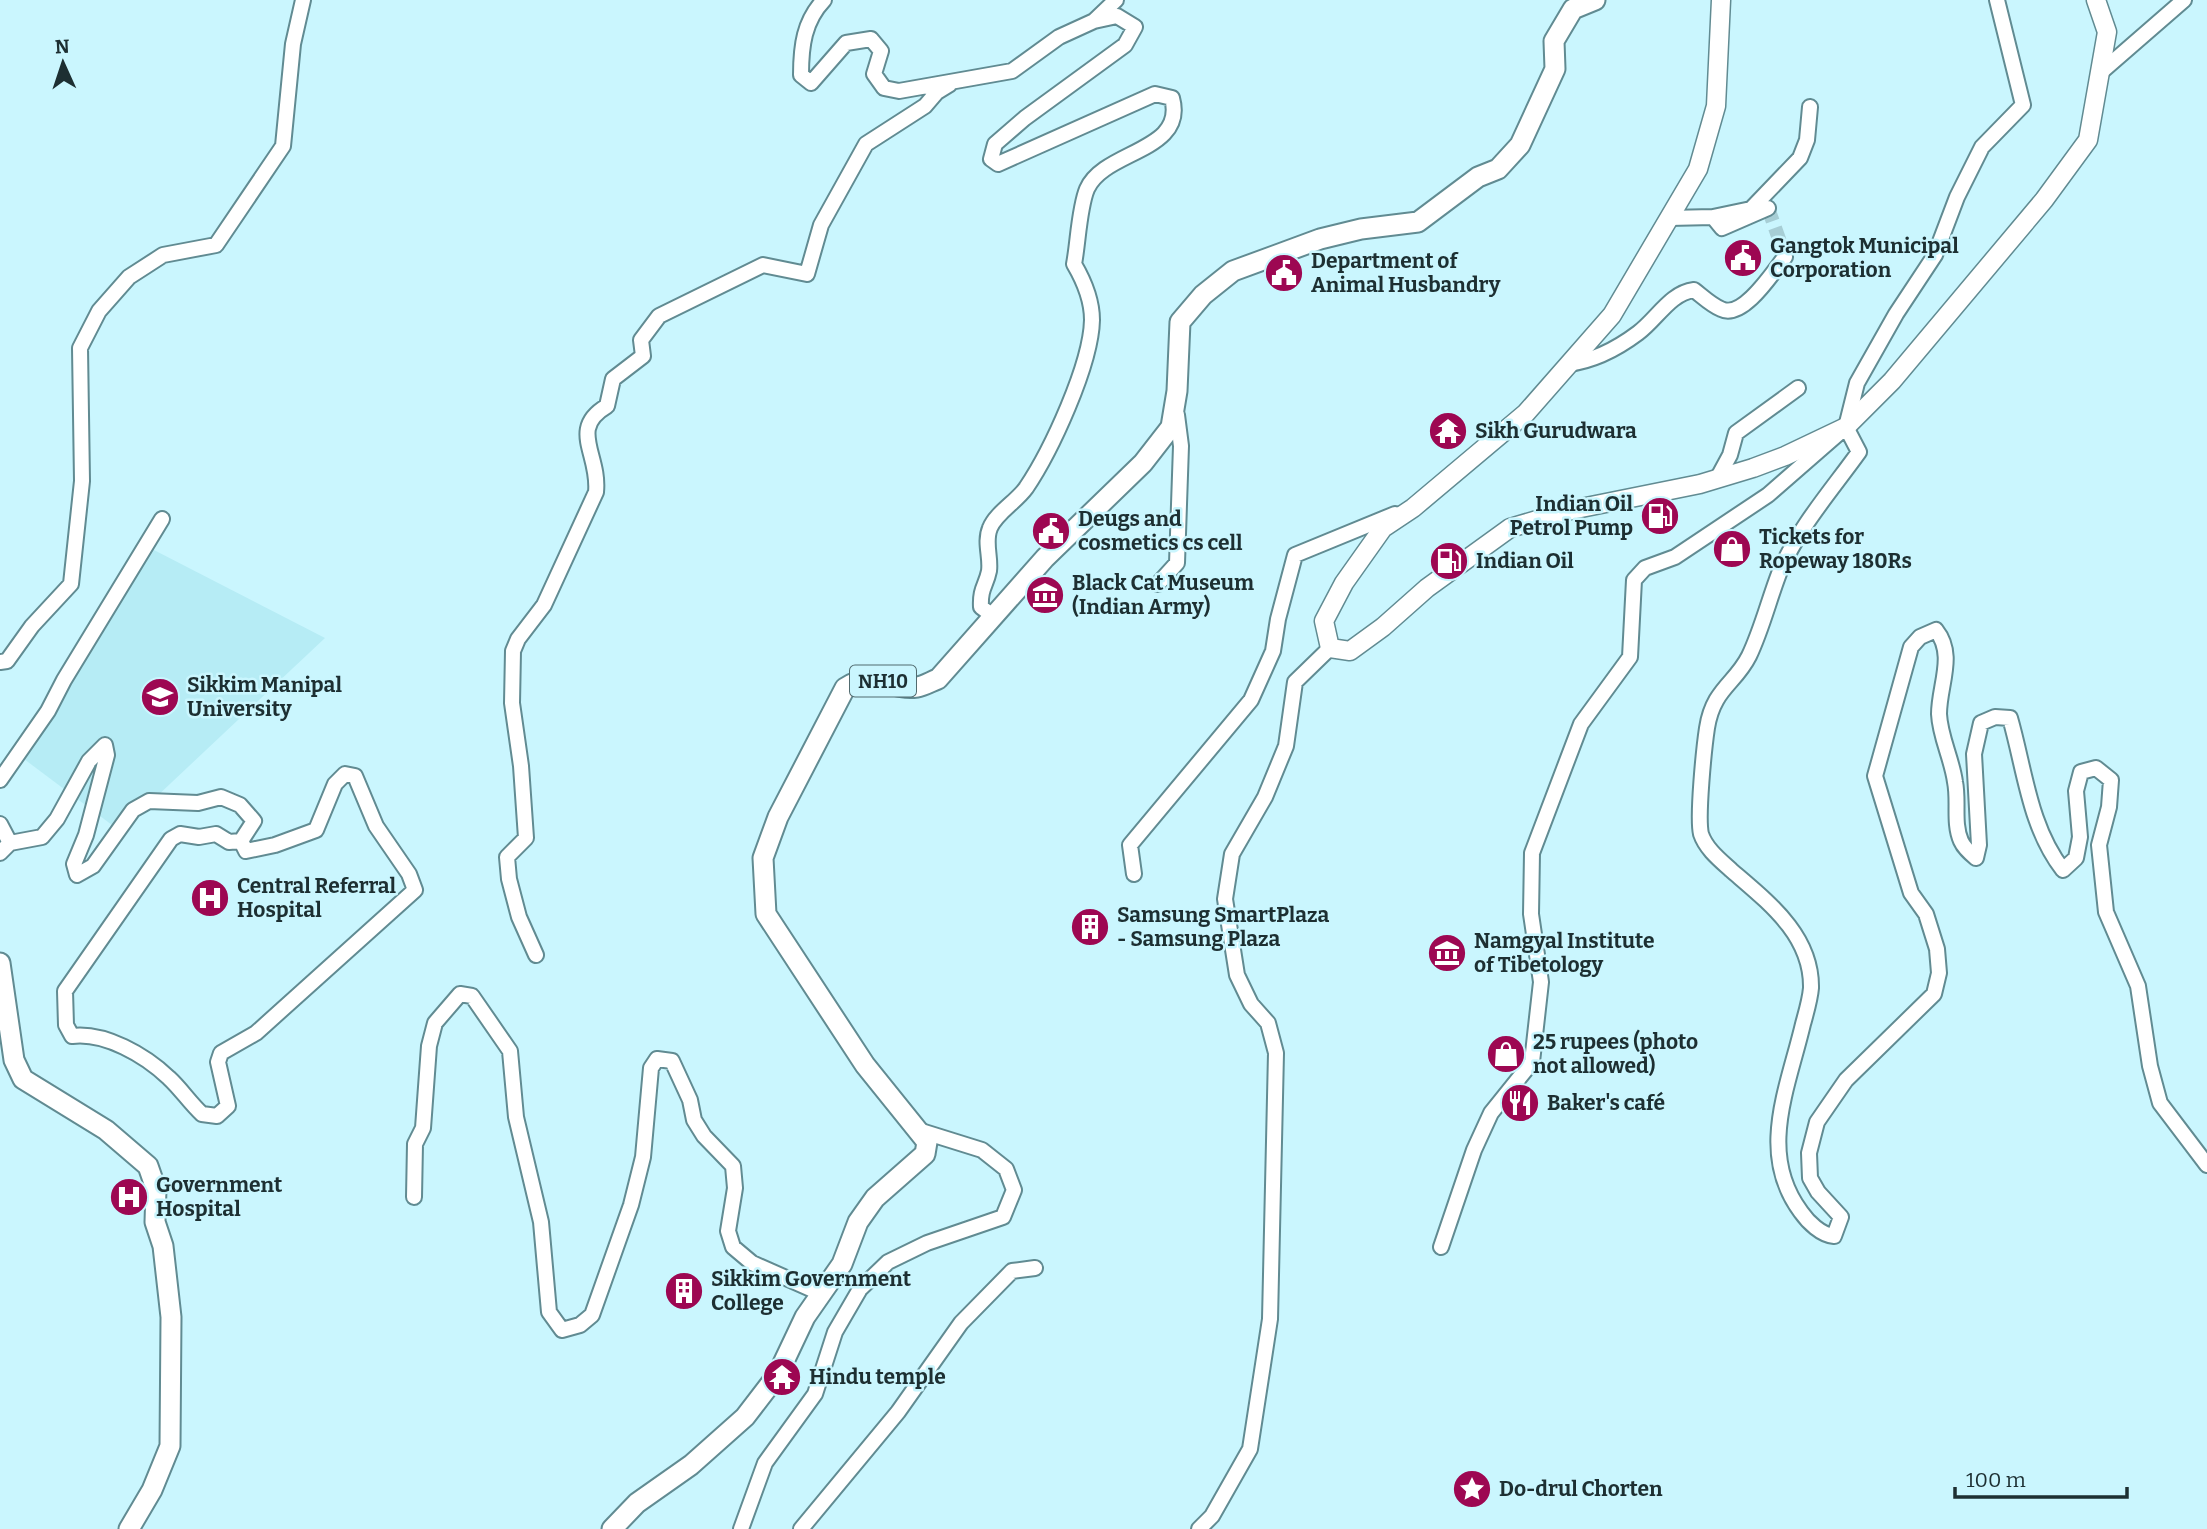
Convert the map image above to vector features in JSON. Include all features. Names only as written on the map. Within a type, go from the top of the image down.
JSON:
[{"type":"highway","name":"NH10","points":[[918,1130],[865,1065],[766,914],[763,858],[778,817],[845,688],[858,679],[916,687],[939,679],[1045,558],[1143,463],[1171,427],[1180,322],[1203,295],[1233,271],[1320,239],[1361,229],[1418,222],[1478,177],[1499,169],[1520,145],[1555,69],[1554,41],[1573,9],[1595,0]]},
{"type":"highway","points":[[0,963],[14,1060],[23,1079],[106,1130],[148,1166],[156,1189],[155,1222],[163,1246],[171,1317],[170,1446],[152,1490],[129,1529]]},
{"type":"highway","points":[[612,1529],[637,1503],[691,1465],[746,1417],[778,1374],[820,1293],[842,1264],[858,1222],[875,1198],[925,1154],[927,1142],[918,1130]]},
{"type":"main road","points":[[1721,0],[1716,106],[1698,169],[1612,315],[1526,413],[1413,508],[1382,528],[1345,583],[1324,621],[1330,648],[1350,651],[1383,627],[1427,588],[1510,528],[1570,510],[1717,479],[1785,456],[1846,427],[1892,381],[2044,200],[2088,140],[2107,33],[2096,0]]},
{"type":"street","points":[[0,662],[8,661],[32,626],[71,584],[82,481],[80,348],[99,311],[129,277],[163,255],[216,245],[283,146],[293,44],[303,0]]},
{"type":"street","points":[[824,0],[806,26],[801,52],[801,75],[811,83],[846,43],[871,39],[880,51],[874,74],[884,88],[899,91],[1012,71],[1059,37],[1094,21],[1117,16],[1135,27],[1125,45],[1025,118],[995,144],[991,159],[998,164],[1020,156],[1043,142],[1112,116],[1155,94],[1172,98],[1175,111],[1168,130],[1146,148],[1098,174],[1087,190],[1074,264],[1085,282],[1090,304],[1092,320],[1087,354],[1043,458],[1025,490],[990,527],[987,552],[989,571],[980,591],[981,607],[993,616]]},
{"type":"street","points":[[1094,21],[1116,0]]},
{"type":"street","points":[[1441,1247],[1474,1150],[1491,1113],[1532,1062],[1541,982],[1531,914],[1532,853],[1581,724],[1630,657],[1634,580],[1645,568],[1675,557],[1768,495],[1846,427],[1857,383],[1896,314],[1935,255],[1957,197],[1982,147],[2023,105],[1997,0]]},
{"type":"street","points":[[2100,74],[2184,0]]},
{"type":"street","points":[[536,955],[519,916],[509,878],[507,857],[526,838],[522,766],[512,703],[513,651],[518,639],[544,605],[596,492],[598,475],[586,431],[592,415],[607,406],[613,379],[643,356],[641,340],[659,316],[762,265],[807,274],[821,225],[866,144],[925,106],[937,92],[954,81]]},
{"type":"street","points":[[1669,218],[1713,217],[1751,209],[1800,159],[1807,140],[1811,107]]},
{"type":"street","points":[[1713,217],[1722,228],[1768,208]]},
{"type":"street","points":[[1569,364],[1589,361],[1638,333],[1681,291],[1694,290],[1723,311],[1749,302],[1785,257],[1784,253]]},
{"type":"street","points":[[1717,479],[1730,455],[1736,433],[1798,388]]},
{"type":"street","points":[[1158,584],[1177,563],[1181,446],[1175,403]]},
{"type":"street","points":[[1846,427],[1859,452],[1802,530],[1780,571],[1747,660],[1719,692],[1707,725],[1702,778],[1701,833],[1714,855],[1772,903],[1791,928],[1810,964],[1811,991],[1782,1101],[1778,1159],[1786,1192],[1825,1235],[1834,1236],[1841,1217],[1818,1192],[1810,1178],[1809,1153],[1817,1122],[1846,1080],[1934,994],[1939,973],[1937,949],[1926,914],[1907,882],[1875,776],[1911,647],[1920,636],[1936,630],[1943,639],[1946,660],[1939,713],[1955,783],[1957,825],[1961,842],[1970,853],[1976,858],[1979,845],[1974,754],[1981,723],[1995,717],[2010,718],[2034,815],[2043,839],[2063,870],[2076,858],[2080,837],[2076,790],[2081,772],[2096,768],[2111,780],[2109,807],[2099,845],[2106,912],[2138,985],[2150,1066],[2160,1103],[2207,1165]]},
{"type":"street","points":[[1134,874],[1130,845],[1251,700],[1273,651],[1278,619],[1295,555],[1317,543],[1413,508]]},
{"type":"street","points":[[0,780],[48,711],[162,519]]},
{"type":"street","points":[[1199,1529],[1212,1516],[1250,1449],[1270,1319],[1276,1053],[1268,1023],[1251,1004],[1237,975],[1224,899],[1232,854],[1265,797],[1286,746],[1295,682],[1330,648]]},
{"type":"street","points":[[0,824],[5,848],[42,837],[57,820],[89,761],[105,745],[107,755],[104,769],[86,835],[74,864],[77,875],[93,866],[133,810],[149,801],[198,803],[221,797],[240,805],[254,821],[241,841]]},
{"type":"street","points":[[345,774],[355,776],[376,826],[409,874],[415,890],[256,1033],[221,1053],[218,1062],[228,1106],[217,1116],[202,1114],[170,1079],[141,1056],[89,1034],[72,1036],[66,1025],[65,991],[171,839],[180,834],[199,837],[216,834],[229,842],[241,841],[246,850],[275,845],[316,830],[335,784],[345,774]]},
{"type":"street","points":[[414,1197],[415,1144],[423,1128],[429,1046],[435,1023],[460,994],[472,996],[510,1051],[516,1117],[541,1222],[549,1312],[562,1330],[580,1325],[592,1315],[631,1205],[643,1157],[651,1068],[657,1059],[671,1061],[690,1100],[694,1120],[704,1136],[733,1166],[735,1188],[728,1231],[733,1247],[752,1263],[820,1293]]},
{"type":"street","points":[[741,1529],[765,1463],[815,1394],[835,1332],[860,1289],[888,1262],[927,1243],[1003,1217],[1014,1190],[1006,1169],[982,1150],[918,1130]]},
{"type":"street","points":[[801,1529],[898,1412],[961,1323],[1012,1271],[1035,1268]]},
{"type":"shaded area","name":"Sikkim Manipal University","points":[[152,549],[325,638],[120,831],[20,756]]},
{"type":"tunnel","points":[[1768,208],[1784,253]]},
{"type":"place","name":"Gangtok Municipal Corporation","points":[[1743,258]]},
{"type":"place","name":"Department of Animal Husbandry","points":[[1284,273]]},
{"type":"place","name":"Sikh Gurudwara","points":[[1448,431]]},
{"type":"place","name":"Indian Oil Petrol Pump","points":[[1660,516]]},
{"type":"place","name":"Deugs and cosmetics cs cell","points":[[1051,531]]},
{"type":"place","name":"Tickets for Ropeway 180Rs","points":[[1732,549]]},
{"type":"place","name":"Indian Oil","points":[[1449,561]]},
{"type":"place","name":"Black Cat Museum (Indian Army)","points":[[1045,595]]},
{"type":"place","name":"Sikkim Manipal University","points":[[160,697]]},
{"type":"place","name":"Central Referral Hospital","points":[[210,898]]},
{"type":"place","name":"Samsung SmartPlaza - Samsung Plaza","points":[[1090,927]]},
{"type":"place","name":"Namgyal Institute of Tibetology","points":[[1447,953]]},
{"type":"place","name":"25 rupees (photo not allowed)","points":[[1506,1054]]},
{"type":"place","name":"Baker's café","points":[[1520,1103]]},
{"type":"place","name":"Government Hospital","points":[[129,1197]]},
{"type":"place","name":"Sikkim Government College","points":[[684,1291]]},
{"type":"place","name":"Hindu temple","points":[[782,1377]]},
{"type":"place","name":"Do-drul Chorten","points":[[1472,1489]]}]
